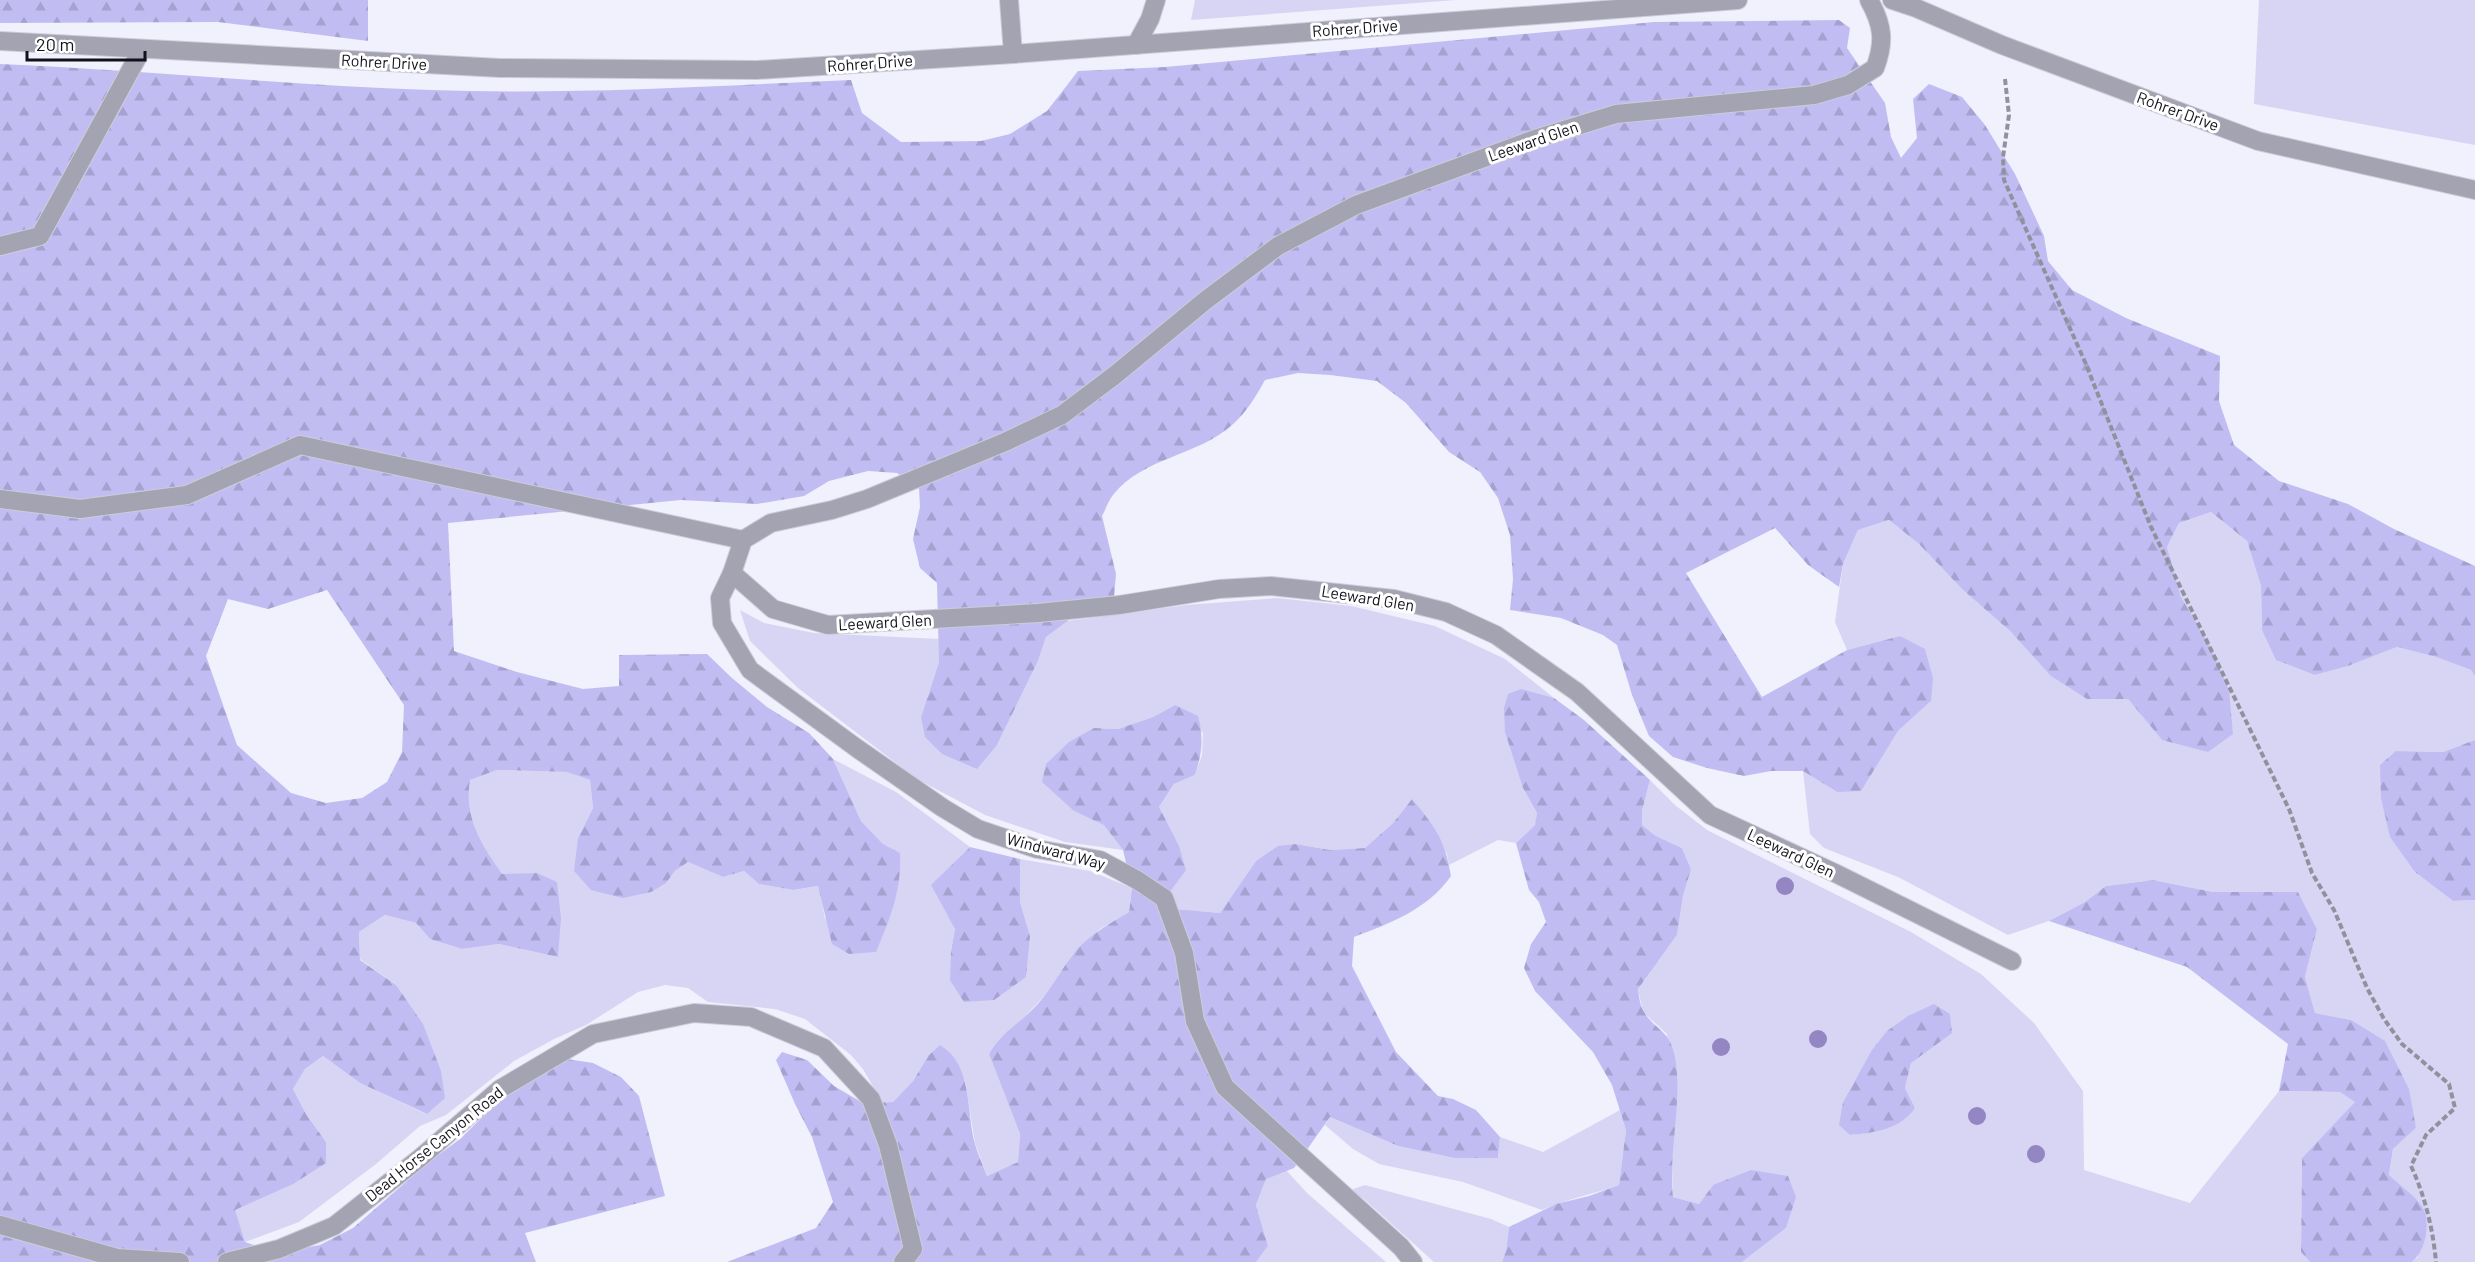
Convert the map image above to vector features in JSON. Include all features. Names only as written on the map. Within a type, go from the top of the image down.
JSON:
[{"type":"street","points":[[1009,0],[1013,54]]},
{"type":"street","points":[[1136,45],[1150,19],[1156,0]]},
{"type":"street","name":"Rohrer Drive","points":[[0,41],[500,68],[756,70],[1013,54],[1738,0]]},
{"type":"street","name":"Leeward Glen","points":[[743,540],[771,523],[832,510],[867,499],[1005,442],[1062,415],[1115,375],[1206,300],[1278,246],[1356,205],[1538,138],[1616,114],[1814,95],[1848,85],[1875,68],[1883,47],[1880,26],[1869,0]]},
{"type":"street","name":"Rohrer Drive","points":[[1892,0],[2002,45],[2258,141],[2475,190]]},
{"type":"street","points":[[0,246],[40,236],[142,49]]},
{"type":"street","points":[[0,499],[80,509],[187,495],[300,445],[743,540],[732,573]]},
{"type":"street","name":"Leeward Glen","points":[[732,573],[773,609],[828,625],[1038,613],[1219,589],[1271,586],[1394,599],[1446,612],[1496,635],[1577,692],[1710,815],[1837,874],[2012,962]]},
{"type":"street","name":"Windward Way","points":[[732,573],[720,598],[722,623],[750,670],[759,677],[867,755],[978,829],[1037,849],[1100,860],[1164,898],[1184,953],[1195,1021],[1225,1087],[1401,1247],[1413,1262]]},
{"type":"street","name":"Dead Horse Canyon Road","points":[[227,1262],[279,1249],[334,1226],[420,1158],[500,1089],[592,1034],[694,1013],[751,1017],[824,1048],[871,1099],[888,1144],[913,1249],[903,1262]]},
{"type":"street","points":[[0,1225],[117,1258],[180,1262]]},
{"type":"path","points":[[2002,45],[2009,115],[2003,157],[2004,180],[2085,362],[2151,527],[2289,809],[2313,873],[2343,928],[2367,988],[2384,1019],[2402,1044],[2449,1084],[2455,1108],[2426,1135],[2411,1166],[2422,1189],[2434,1241],[2436,1262]]},
{"type":"shaded area","points":[[1195,0],[1456,0],[1191,20]]},
{"type":"shaded area","points":[[2259,0],[2475,0],[2475,145],[2254,104]]},
{"type":"shaded area","points":[[2211,512],[2247,541],[2261,586],[2262,630],[2315,675],[2348,666],[2397,647],[2436,657],[2471,670],[2475,676],[2475,740],[2443,752],[2396,751],[2415,872],[2453,901],[2475,900],[2475,1262],[2412,1262],[2418,1257],[2422,1207],[2389,1176],[2393,1149],[2416,1128],[2351,1020],[2315,1013],[2305,977],[2317,929],[2298,892],[2213,892],[2153,880],[2106,886],[2085,902],[2049,921],[2008,935],[1898,877],[1824,848],[1810,834],[1803,771],[1837,792],[1880,759],[1898,731],[1931,701],[1900,636],[1847,650],[1835,622],[1843,564],[1858,530],[1889,520],[1919,544],[1963,590],[2087,699],[2128,699],[2162,740],[2229,690],[2211,647],[2181,597],[2167,547],[2179,523]]},
{"type":"shaded area","points":[[1277,598],[1351,606],[1435,626],[1505,659],[1554,698],[1521,690],[1523,788],[1537,813],[1536,824],[1516,843],[1498,840],[1449,865],[1447,854],[1412,799],[1393,823],[1365,848],[1330,850],[1296,844],[1256,861],[1220,913],[1175,909],[1169,893],[1167,826],[1159,807],[1174,784],[1195,775],[1202,755],[1203,733],[1175,705],[1153,717],[1118,729],[1094,728],[1074,811],[1104,824],[1123,850],[1065,842],[985,815],[917,779],[798,688],[750,641],[740,610],[764,623],[814,633],[940,639],[939,662],[921,717],[997,745],[1038,661],[1046,637],[1067,621],[1186,605]]},
{"type":"shaded area","points":[[833,759],[896,792],[970,847],[932,885],[955,929],[951,951],[1030,936],[1020,902],[1020,859],[1090,871],[1132,888],[1129,912],[1100,929],[1072,955],[1052,988],[989,1054],[1020,1134],[1018,1162],[987,1176],[975,1143],[965,1081],[928,1056],[913,1081],[893,1102],[882,1102],[863,1069],[851,1055],[805,1019],[775,1009],[708,1002],[688,988],[665,985],[638,992],[586,1025],[514,1061],[446,1115],[420,1126],[376,1164],[299,1222],[245,1242],[234,1210],[262,1197],[326,1142],[306,1114],[293,1089],[305,1069],[323,1056],[360,1083],[426,1114],[396,985],[360,959],[359,932],[385,915],[416,923],[430,939],[462,949],[499,944],[558,957],[537,873],[502,875],[481,841],[472,819],[470,780],[497,770],[568,772],[590,780],[593,808],[578,838],[666,883],[675,871],[688,862],[723,877],[744,871],[759,884],[793,890],[819,886],[825,919],[900,854],[883,844],[861,821]]},
{"type":"shaded area","points":[[1650,780],[1675,805],[1707,830],[1911,932],[1981,974],[2034,1023],[2083,1091],[2084,1170],[2190,1203],[2279,1091],[2340,1092],[2356,1102],[2302,1158],[2301,1252],[2310,1262],[1742,1262],[1786,1228],[1713,1185],[1699,1204],[1673,1197],[1667,1034],[1643,1012],[1638,989],[1677,935],[1683,896],[1691,869],[1682,848],[1656,836],[1642,825],[1642,811]],"holes":[[[1911,1063],[1905,1088],[1915,1108],[1885,1127],[1850,1135],[1843,1102],[1857,1077]]]},
{"type":"shaded area","points":[[1620,1110],[1626,1130],[1619,1185],[1542,1210],[1463,1182],[1379,1164],[1353,1149],[1325,1125],[1330,1117],[1398,1146],[1454,1158],[1498,1158],[1500,1137],[1543,1152]]},
{"type":"shaded area","points":[[1286,1170],[1307,1193],[1386,1262],[1256,1262],[1268,1246],[1256,1205],[1266,1179]]},
{"type":"shaded area","points":[[1365,1185],[1491,1219],[1509,1227],[1502,1262],[1434,1262],[1364,1199],[1348,1191]]},
{"type":"green space","points":[[0,0],[368,0],[368,41],[218,22],[0,23]]},
{"type":"green space","points":[[1839,20],[1850,28],[1847,48],[1885,103],[1891,137],[1901,158],[1917,138],[1913,99],[1929,84],[1962,97],[1985,125],[2015,174],[2044,236],[2048,261],[2072,290],[2126,318],[2220,356],[2219,401],[2234,445],[2279,481],[2348,504],[2394,529],[2475,566],[2475,676],[2471,670],[2436,657],[2397,647],[2348,666],[2315,675],[2276,660],[2262,630],[2261,586],[2247,541],[2211,512],[2179,523],[2167,547],[2181,597],[2211,647],[2229,690],[2233,734],[2208,752],[2162,740],[2128,699],[2087,699],[2051,676],[2011,632],[1963,590],[1919,544],[1889,520],[1858,530],[1843,564],[1839,587],[1808,565],[1775,528],[1686,573],[1762,697],[1847,650],[1900,636],[1925,649],[1933,678],[1931,701],[1898,731],[1861,791],[1837,792],[1803,771],[1771,771],[1744,776],[1707,768],[1673,757],[1649,736],[1632,695],[1617,645],[1603,635],[1561,618],[1510,610],[1513,579],[1510,535],[1498,498],[1480,472],[1449,452],[1406,403],[1377,381],[1330,375],[1298,373],[1265,380],[1255,398],[1232,425],[1203,444],[1139,472],[1113,495],[1102,516],[1116,574],[1114,597],[1077,614],[1046,637],[1038,661],[997,745],[977,769],[942,754],[925,737],[921,717],[939,662],[937,583],[920,568],[913,539],[920,507],[919,488],[897,473],[868,471],[829,481],[804,496],[757,504],[681,500],[448,523],[454,651],[517,672],[583,689],[619,686],[619,655],[707,654],[767,707],[809,733],[833,759],[861,821],[883,844],[900,853],[897,892],[876,952],[849,954],[832,944],[818,886],[793,890],[759,884],[744,871],[723,877],[688,862],[675,871],[666,883],[651,892],[623,898],[591,890],[574,871],[578,838],[593,808],[590,780],[567,772],[497,770],[470,780],[472,819],[487,852],[502,874],[537,873],[557,882],[561,918],[558,957],[499,944],[462,949],[430,939],[416,923],[385,915],[359,932],[360,960],[396,985],[423,1024],[441,1071],[445,1098],[427,1114],[360,1083],[323,1056],[305,1069],[293,1089],[306,1114],[326,1142],[326,1163],[293,1184],[235,1210],[245,1242],[278,1253],[320,1245],[353,1228],[429,1162],[460,1139],[524,1073],[561,1058],[593,1063],[621,1077],[639,1096],[665,1196],[525,1233],[536,1262],[0,1262],[0,64],[322,85],[483,91],[641,89],[851,80],[862,113],[901,142],[981,141],[1010,134],[1047,111],[1078,71],[1165,67],[1654,22]],"holes":[[[327,590],[404,705],[402,752],[387,782],[362,798],[326,803],[291,793],[237,745],[206,656],[228,599],[268,609]]]},
{"type":"green space","points":[[1521,689],[1554,698],[1584,720],[1650,780],[1642,811],[1642,825],[1656,836],[1682,848],[1691,869],[1683,896],[1677,935],[1638,989],[1643,1010],[1670,1041],[1675,1057],[1677,1109],[1672,1162],[1673,1197],[1699,1204],[1713,1185],[1751,1170],[1788,1176],[1796,1197],[1786,1228],[1742,1262],[1502,1262],[1509,1227],[1556,1204],[1589,1196],[1619,1185],[1626,1130],[1612,1085],[1593,1052],[1535,991],[1524,968],[1531,944],[1546,922],[1539,902],[1529,890],[1516,843],[1535,825],[1537,813],[1523,788],[1505,732],[1504,708],[1508,694]]},
{"type":"green space","points":[[1175,705],[1198,716],[1202,739],[1195,775],[1174,784],[1159,807],[1179,846],[1186,870],[1169,893],[1175,909],[1220,913],[1256,861],[1278,846],[1296,844],[1330,850],[1365,848],[1393,823],[1412,799],[1433,826],[1446,852],[1451,876],[1442,888],[1408,914],[1354,937],[1352,966],[1396,1052],[1438,1096],[1453,1099],[1476,1110],[1500,1137],[1498,1158],[1454,1158],[1398,1146],[1330,1117],[1294,1168],[1266,1179],[1256,1205],[1268,1246],[1256,1262],[727,1262],[816,1228],[833,1202],[812,1137],[776,1060],[782,1052],[807,1060],[834,1086],[863,1103],[893,1102],[913,1081],[928,1056],[940,1045],[951,1053],[963,1076],[975,1144],[987,1176],[1018,1162],[1020,1134],[989,1054],[1004,1035],[1039,1003],[1083,943],[1129,912],[1132,888],[1123,850],[1104,825],[1074,811],[1042,782],[1046,764],[1069,742],[1094,728],[1118,729],[1153,717]]},
{"type":"green space","points":[[2475,740],[2475,900],[2453,901],[2415,872],[2390,837],[2381,798],[2380,765],[2396,751],[2443,752]]},
{"type":"green space","points":[[970,847],[1020,859],[1020,902],[1030,936],[1026,977],[994,1000],[964,1002],[950,980],[951,951],[955,929],[931,885]]},
{"type":"green space","points":[[2153,880],[2213,892],[2298,892],[2317,929],[2305,977],[2315,1013],[2351,1020],[2385,1041],[2409,1089],[2416,1128],[2393,1149],[2389,1175],[2414,1197],[2424,1211],[2426,1235],[2421,1251],[2412,1262],[2310,1262],[2301,1252],[2302,1158],[2355,1102],[2340,1092],[2279,1091],[2288,1044],[2187,967],[2049,921],[2085,902],[2106,886]]},
{"type":"green space","points":[[1934,1004],[1950,1014],[1952,1033],[1911,1063],[1905,1088],[1915,1108],[1902,1121],[1886,1129],[1850,1135],[1839,1125],[1843,1102],[1872,1050],[1887,1031],[1908,1016]]}]
